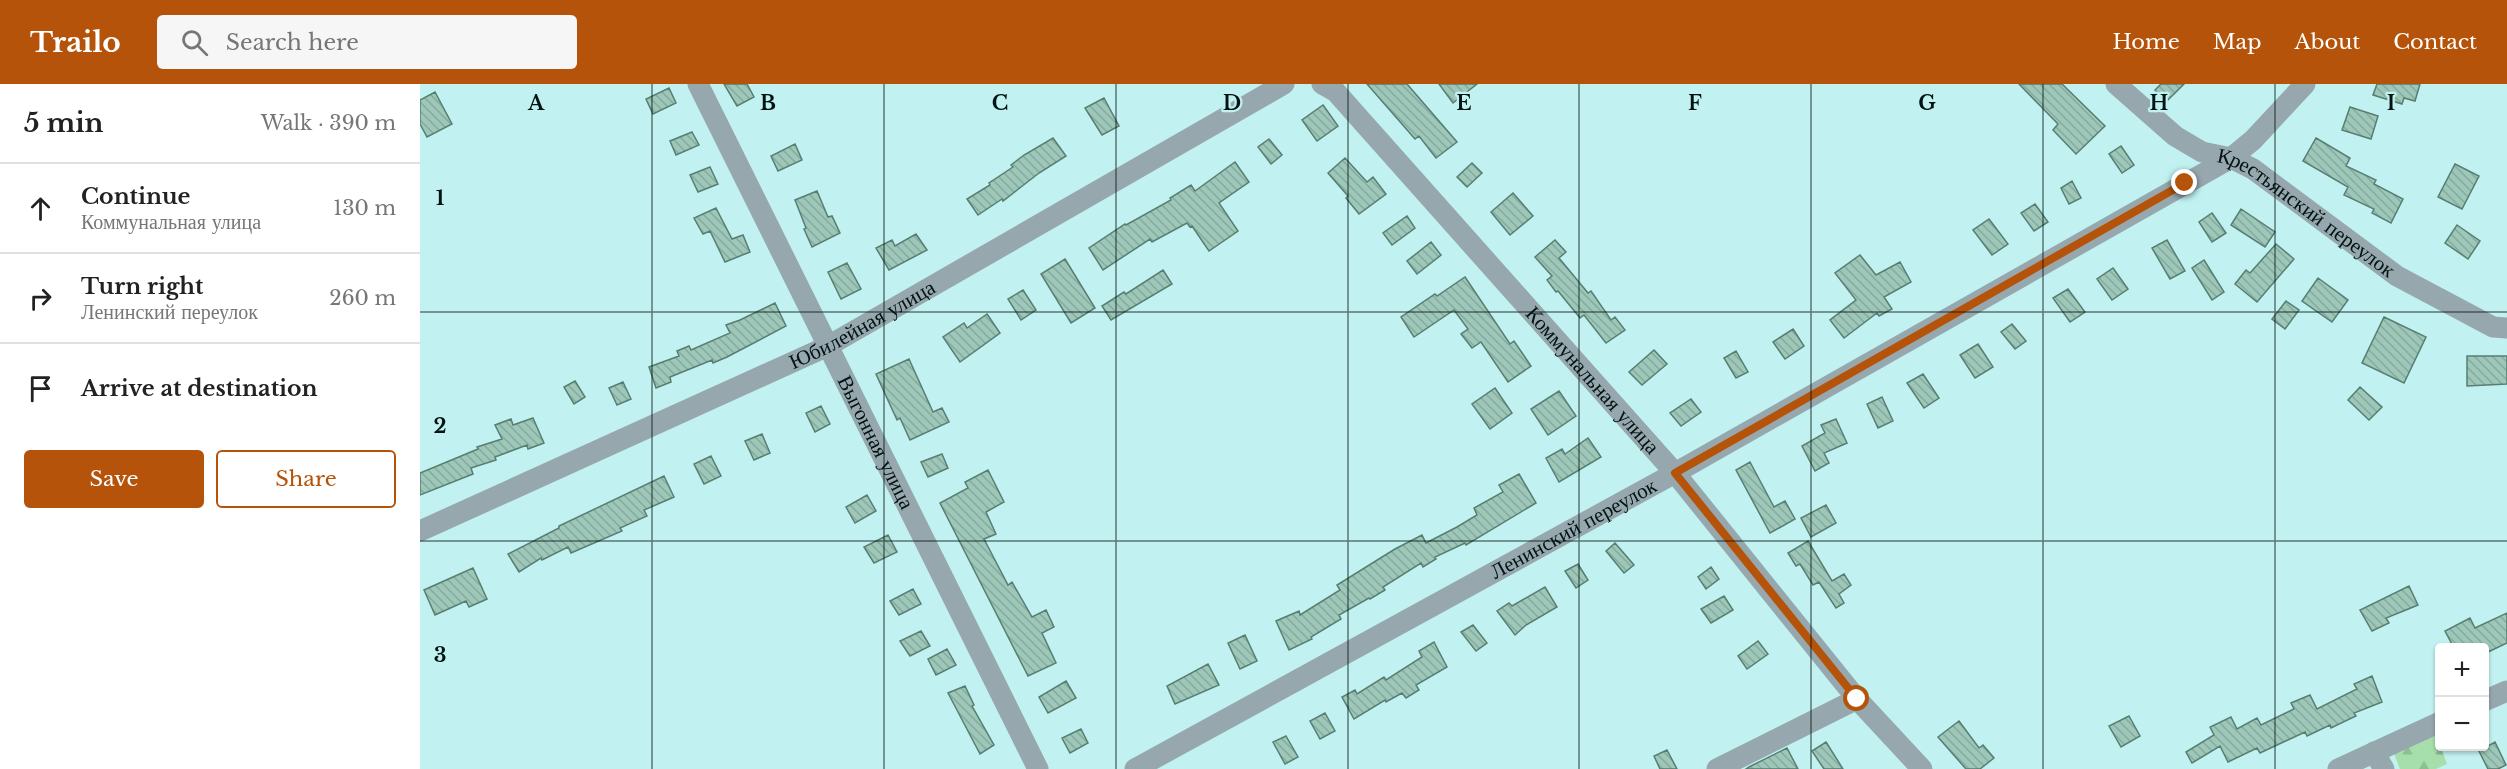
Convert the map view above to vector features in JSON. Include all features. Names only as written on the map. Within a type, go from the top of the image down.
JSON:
[{"type":"street","name":"Выгонная улица","points":[[698,84],[1038,769]]},
{"type":"street","name":"Юбилейная улица","points":[[420,531],[828,346],[1284,84]]},
{"type":"street","name":"Коммунальная улица","points":[[1322,84],[1336,92],[1675,473],[1857,699],[1922,769]]},
{"type":"street","name":"Крестьянский переулок","points":[[2116,84],[2175,136],[2202,152],[2231,158],[2253,169],[2397,276],[2493,327],[2507,328]]},
{"type":"street","name":"Ленинский переулок","points":[[1135,769],[1675,473],[2231,158],[2253,140],[2305,84]]},
{"type":"street","points":[[2489,699],[2507,691]]},
{"type":"street","points":[[1717,769],[1857,699]]},
{"type":"street","points":[[2337,769],[2379,761],[2435,725]]},
{"type":"green space","points":[[2435,732],[2435,751],[2442,751],[2447,764],[2436,769],[2400,769],[2393,751]]},
{"type":"building","points":[[724,84],[747,84],[754,97],[737,106]]},
{"type":"building","points":[[1367,84],[1407,84],[1457,142],[1436,158],[1419,136],[1415,139]]},
{"type":"building","points":[[1439,84],[1477,84],[1453,103]]},
{"type":"building","points":[[2019,84],[2062,84],[2105,126],[2076,154],[2053,130],[2058,124]]},
{"type":"building","points":[[2161,84],[2184,84],[2166,102],[2155,90]]},
{"type":"building","points":[[2377,84],[2420,84],[2415,101],[2404,98],[2402,104],[2373,95]]},
{"type":"building","points":[[669,88],[676,103],[653,114],[646,99]]},
{"type":"building","points":[[435,92],[452,124],[427,137],[420,124],[420,100]]},
{"type":"building","points":[[1104,98],[1119,126],[1102,135],[1085,108]]},
{"type":"building","points":[[1323,105],[1338,126],[1317,141],[1302,120]]},
{"type":"building","points":[[2350,107],[2378,116],[2371,139],[2342,130]]},
{"type":"building","points":[[692,132],[699,145],[676,155],[670,141]]},
{"type":"building","points":[[1053,138],[1066,156],[1039,173],[1003,201],[1002,199],[978,215],[967,199],[990,185],[989,183],[1013,167],[1011,165],[1024,155]]},
{"type":"building","points":[[2316,138],[2350,158],[2346,166],[2376,180],[2374,184],[2403,199],[2391,223],[2372,213],[2374,209],[2344,195],[2348,187],[2303,161]]},
{"type":"building","points":[[1269,139],[1282,155],[1271,164],[1258,147]]},
{"type":"building","points":[[795,144],[802,160],[778,171],[771,156]]},
{"type":"building","points":[[2121,146],[2134,165],[2122,173],[2109,154]]},
{"type":"building","points":[[1345,158],[1367,182],[1373,177],[1386,194],[1359,214],[1346,198],[1348,196],[1328,173]]},
{"type":"building","points":[[1235,162],[1249,182],[1219,203],[1238,231],[1209,251],[1192,226],[1190,227],[1187,223],[1152,242],[1150,239],[1103,270],[1089,248],[1125,224],[1171,200],[1170,198],[1191,185],[1195,191]]},
{"type":"building","points":[[1472,163],[1482,173],[1467,187],[1457,177]]},
{"type":"building","points":[[2455,164],[2479,176],[2462,209],[2438,197]]},
{"type":"building","points":[[710,167],[718,184],[698,192],[690,175]]},
{"type":"building","points":[[2072,181],[2081,198],[2069,204],[2061,188]]},
{"type":"building","points":[[817,191],[828,217],[832,216],[840,233],[812,247],[795,200]]},
{"type":"building","points":[[1513,193],[1533,216],[1510,235],[1491,212]]},
{"type":"building","points":[[2035,204],[2048,222],[2034,231],[2021,213]]},
{"type":"building","points":[[716,208],[732,239],[743,235],[750,252],[725,262],[710,231],[703,234],[694,218]]},
{"type":"building","points":[[2241,209],[2275,232],[2265,247],[2231,225]]},
{"type":"building","points":[[2212,213],[2226,233],[2212,242],[2199,222]]},
{"type":"building","points":[[1407,216],[1415,228],[1392,245],[1383,233]]},
{"type":"building","points":[[1989,219],[2008,244],[1992,255],[1973,230]]},
{"type":"building","points":[[2457,225],[2480,241],[2468,259],[2445,243]]},
{"type":"building","points":[[916,234],[927,250],[889,270],[876,248],[892,240],[895,246]]},
{"type":"building","points":[[1555,240],[1566,252],[1559,258],[1588,293],[1591,291],[1611,320],[1615,317],[1625,330],[1606,343],[1584,315],[1580,318],[1558,291],[1556,292],[1547,280],[1552,276],[1535,257]]},
{"type":"building","points":[[2167,240],[2185,271],[2170,279],[2152,248]]},
{"type":"building","points":[[1431,242],[1441,255],[1417,274],[1407,261]]},
{"type":"building","points":[[2276,244],[2294,259],[2257,302],[2235,284],[2246,270],[2250,273]]},
{"type":"building","points":[[1860,255],[1876,275],[1900,262],[1911,282],[1884,297],[1892,309],[1879,316],[1877,313],[1844,338],[1830,320],[1856,300],[1835,273]]},
{"type":"building","points":[[1065,259],[1095,308],[1071,323],[1041,274]]},
{"type":"building","points":[[2204,260],[2224,292],[2212,300],[2192,268]]},
{"type":"building","points":[[847,263],[861,289],[841,299],[828,272]]},
{"type":"building","points":[[2113,268],[2128,289],[2112,300],[2097,279]]},
{"type":"building","points":[[1163,270],[1172,284],[1111,320],[1102,306],[1124,292],[1126,294]]},
{"type":"building","points":[[1465,277],[1510,344],[1514,341],[1531,366],[1508,382],[1481,342],[1472,348],[1461,334],[1468,329],[1454,310],[1414,337],[1401,317]]},
{"type":"building","points":[[2318,278],[2348,300],[2332,322],[2302,301]]},
{"type":"building","points":[[2068,289],[2085,312],[2070,322],[2053,298]]},
{"type":"building","points":[[1023,290],[1036,310],[1021,320],[1008,299]]},
{"type":"building","points":[[2286,301],[2299,310],[2285,329],[2272,319]]},
{"type":"building","points":[[775,303],[786,326],[727,357],[713,363],[712,360],[670,377],[671,382],[656,388],[649,367],[679,356],[677,351],[689,346],[691,350],[730,333],[726,325]]},
{"type":"building","points":[[987,314],[1000,333],[960,362],[943,337],[964,323],[967,328]]},
{"type":"building","points":[[2384,317],[2426,337],[2404,383],[2362,363]]},
{"type":"building","points":[[2012,324],[2026,341],[2015,349],[2001,332]]},
{"type":"building","points":[[1793,329],[1804,346],[1785,359],[1773,342]]},
{"type":"building","points":[[1978,344],[1993,367],[1975,378],[1960,355]]},
{"type":"building","points":[[1654,350],[1667,364],[1642,385],[1629,372]]},
{"type":"building","points":[[1736,351],[1748,372],[1736,378],[1724,358]]},
{"type":"building","points":[[2467,356],[2507,356],[2507,384],[2467,386]]},
{"type":"building","points":[[909,359],[933,412],[942,408],[949,422],[910,440],[900,418],[897,420],[876,374]]},
{"type":"building","points":[[1923,374],[1939,398],[1924,408],[1907,383]]},
{"type":"building","points":[[575,381],[585,397],[574,404],[564,387]]},
{"type":"building","points":[[623,382],[631,399],[617,405],[609,388]]},
{"type":"building","points":[[2360,387],[2382,407],[2369,420],[2348,400]]},
{"type":"building","points":[[1495,388],[1512,413],[1490,429],[1472,404]]},
{"type":"building","points":[[1559,391],[1576,416],[1548,435],[1531,409]]},
{"type":"building","points":[[1882,397],[1893,421],[1878,428],[1867,404]]},
{"type":"building","points":[[1691,399],[1701,412],[1681,426],[1670,413]]},
{"type":"building","points":[[821,406],[830,424],[815,432],[806,413]]},
{"type":"building","points":[[533,418],[544,443],[528,449],[527,445],[495,457],[496,460],[471,468],[473,474],[420,495],[420,473],[478,449],[477,447],[502,439],[495,425],[511,419],[513,425]]},
{"type":"building","points":[[1836,419],[1847,443],[1824,453],[1829,463],[1815,471],[1802,446],[1825,433],[1821,425]]},
{"type":"building","points":[[762,434],[770,453],[754,460],[745,441]]},
{"type":"building","points":[[1588,438],[1601,457],[1559,482],[1546,458],[1562,449],[1565,454]]},
{"type":"building","points":[[942,454],[948,468],[928,477],[921,462]]},
{"type":"building","points":[[711,456],[721,476],[704,484],[694,464]]},
{"type":"building","points":[[1750,462],[1774,507],[1785,501],[1795,519],[1770,533],[1736,470]]},
{"type":"building","points":[[988,470],[1004,502],[986,512],[996,534],[984,539],[1008,585],[1012,582],[1032,617],[1046,610],[1054,627],[1042,633],[1056,663],[1028,676],[940,503],[968,488],[965,482]]},
{"type":"building","points":[[1519,474],[1536,503],[1466,545],[1465,543],[1435,557],[1436,559],[1423,567],[1421,563],[1383,587],[1385,590],[1339,615],[1341,619],[1311,637],[1312,639],[1289,650],[1276,621],[1299,611],[1300,615],[1340,590],[1337,585],[1395,549],[1422,535],[1426,543],[1477,515],[1474,508],[1503,492],[1499,485]]},
{"type":"building","points":[[664,476],[674,497],[644,510],[647,516],[620,528],[622,531],[571,553],[568,547],[542,560],[541,558],[519,572],[508,554],[559,526]]},
{"type":"building","points":[[867,495],[876,511],[855,523],[846,507]]},
{"type":"building","points":[[1826,505],[1836,523],[1811,537],[1801,518]]},
{"type":"building","points":[[888,535],[897,552],[874,563],[864,547]]},
{"type":"building","points":[[1808,541],[1832,581],[1844,574],[1851,585],[1839,594],[1844,603],[1836,608],[1819,582],[1813,585],[1800,564],[1796,566],[1788,553]]},
{"type":"building","points":[[1615,543],[1634,565],[1624,573],[1606,551]]},
{"type":"building","points":[[1578,564],[1588,580],[1576,588],[1565,571]]},
{"type":"building","points":[[1711,567],[1719,579],[1706,589],[1698,577]]},
{"type":"building","points":[[473,568],[487,599],[469,607],[466,601],[435,615],[424,590]]},
{"type":"building","points":[[2409,586],[2418,605],[2386,618],[2389,623],[2372,631],[2360,610]]},
{"type":"building","points":[[1545,587],[1557,607],[1526,625],[1515,635],[1497,611],[1509,603],[1512,606]]},
{"type":"building","points":[[913,589],[921,604],[899,615],[890,601]]},
{"type":"building","points":[[1724,596],[1733,610],[1711,623],[1701,609]]},
{"type":"building","points":[[2507,613],[2507,643],[2489,652],[2489,643],[2451,643],[2445,631],[2470,618],[2475,628]]},
{"type":"building","points":[[1473,625],[1487,643],[1476,651],[1461,632]]},
{"type":"building","points":[[921,631],[930,646],[910,656],[900,641]]},
{"type":"building","points":[[1245,635],[1257,661],[1240,669],[1228,643]]},
{"type":"building","points":[[1758,641],[1768,654],[1747,669],[1738,656]]},
{"type":"building","points":[[1434,642],[1447,667],[1416,685],[1419,690],[1406,698],[1402,693],[1386,702],[1385,700],[1354,719],[1342,697],[1355,690],[1357,694],[1384,677],[1386,680],[1422,657],[1419,651]]},
{"type":"building","points":[[947,649],[956,665],[936,675],[928,659]]},
{"type":"building","points":[[1208,664],[1219,685],[1175,704],[1167,686]]},
{"type":"building","points":[[2372,676],[2382,702],[2354,713],[2356,716],[2331,728],[2330,725],[2307,736],[2305,732],[2260,753],[2257,748],[2228,762],[2220,746],[2192,763],[2186,752],[2214,735],[2210,727],[2231,717],[2237,729],[2257,718],[2261,725],[2294,709],[2291,703],[2310,695],[2317,709],[2357,689],[2354,684]]},
{"type":"building","points":[[1066,681],[1076,698],[1048,713],[1039,697]]},
{"type":"building","points":[[965,686],[974,705],[972,706],[994,745],[980,754],[948,693]]},
{"type":"building","points":[[1325,713],[1335,731],[1320,739],[1310,721]]},
{"type":"building","points":[[2129,716],[2140,736],[2121,747],[2109,726]]},
{"type":"building","points":[[1959,721],[1979,748],[1983,745],[1994,758],[1980,769],[1966,769],[1938,737]]},
{"type":"building","points":[[1081,729],[1088,743],[1070,753],[1062,738]]},
{"type":"building","points":[[1286,736],[1298,757],[1285,764],[1273,742]]},
{"type":"building","points":[[1826,742],[1843,769],[1824,769],[1812,751]]},
{"type":"building","points":[[2495,742],[2506,765],[2498,769],[2488,769],[2479,751],[2489,751],[2489,745]]},
{"type":"building","points":[[1787,748],[1798,769],[1746,769],[1749,767]]},
{"type":"building","points":[[1667,750],[1677,769],[1660,769],[1654,756]]},
{"type":"route","points":[[1857,699],[1675,473],[2185,183]]}]
